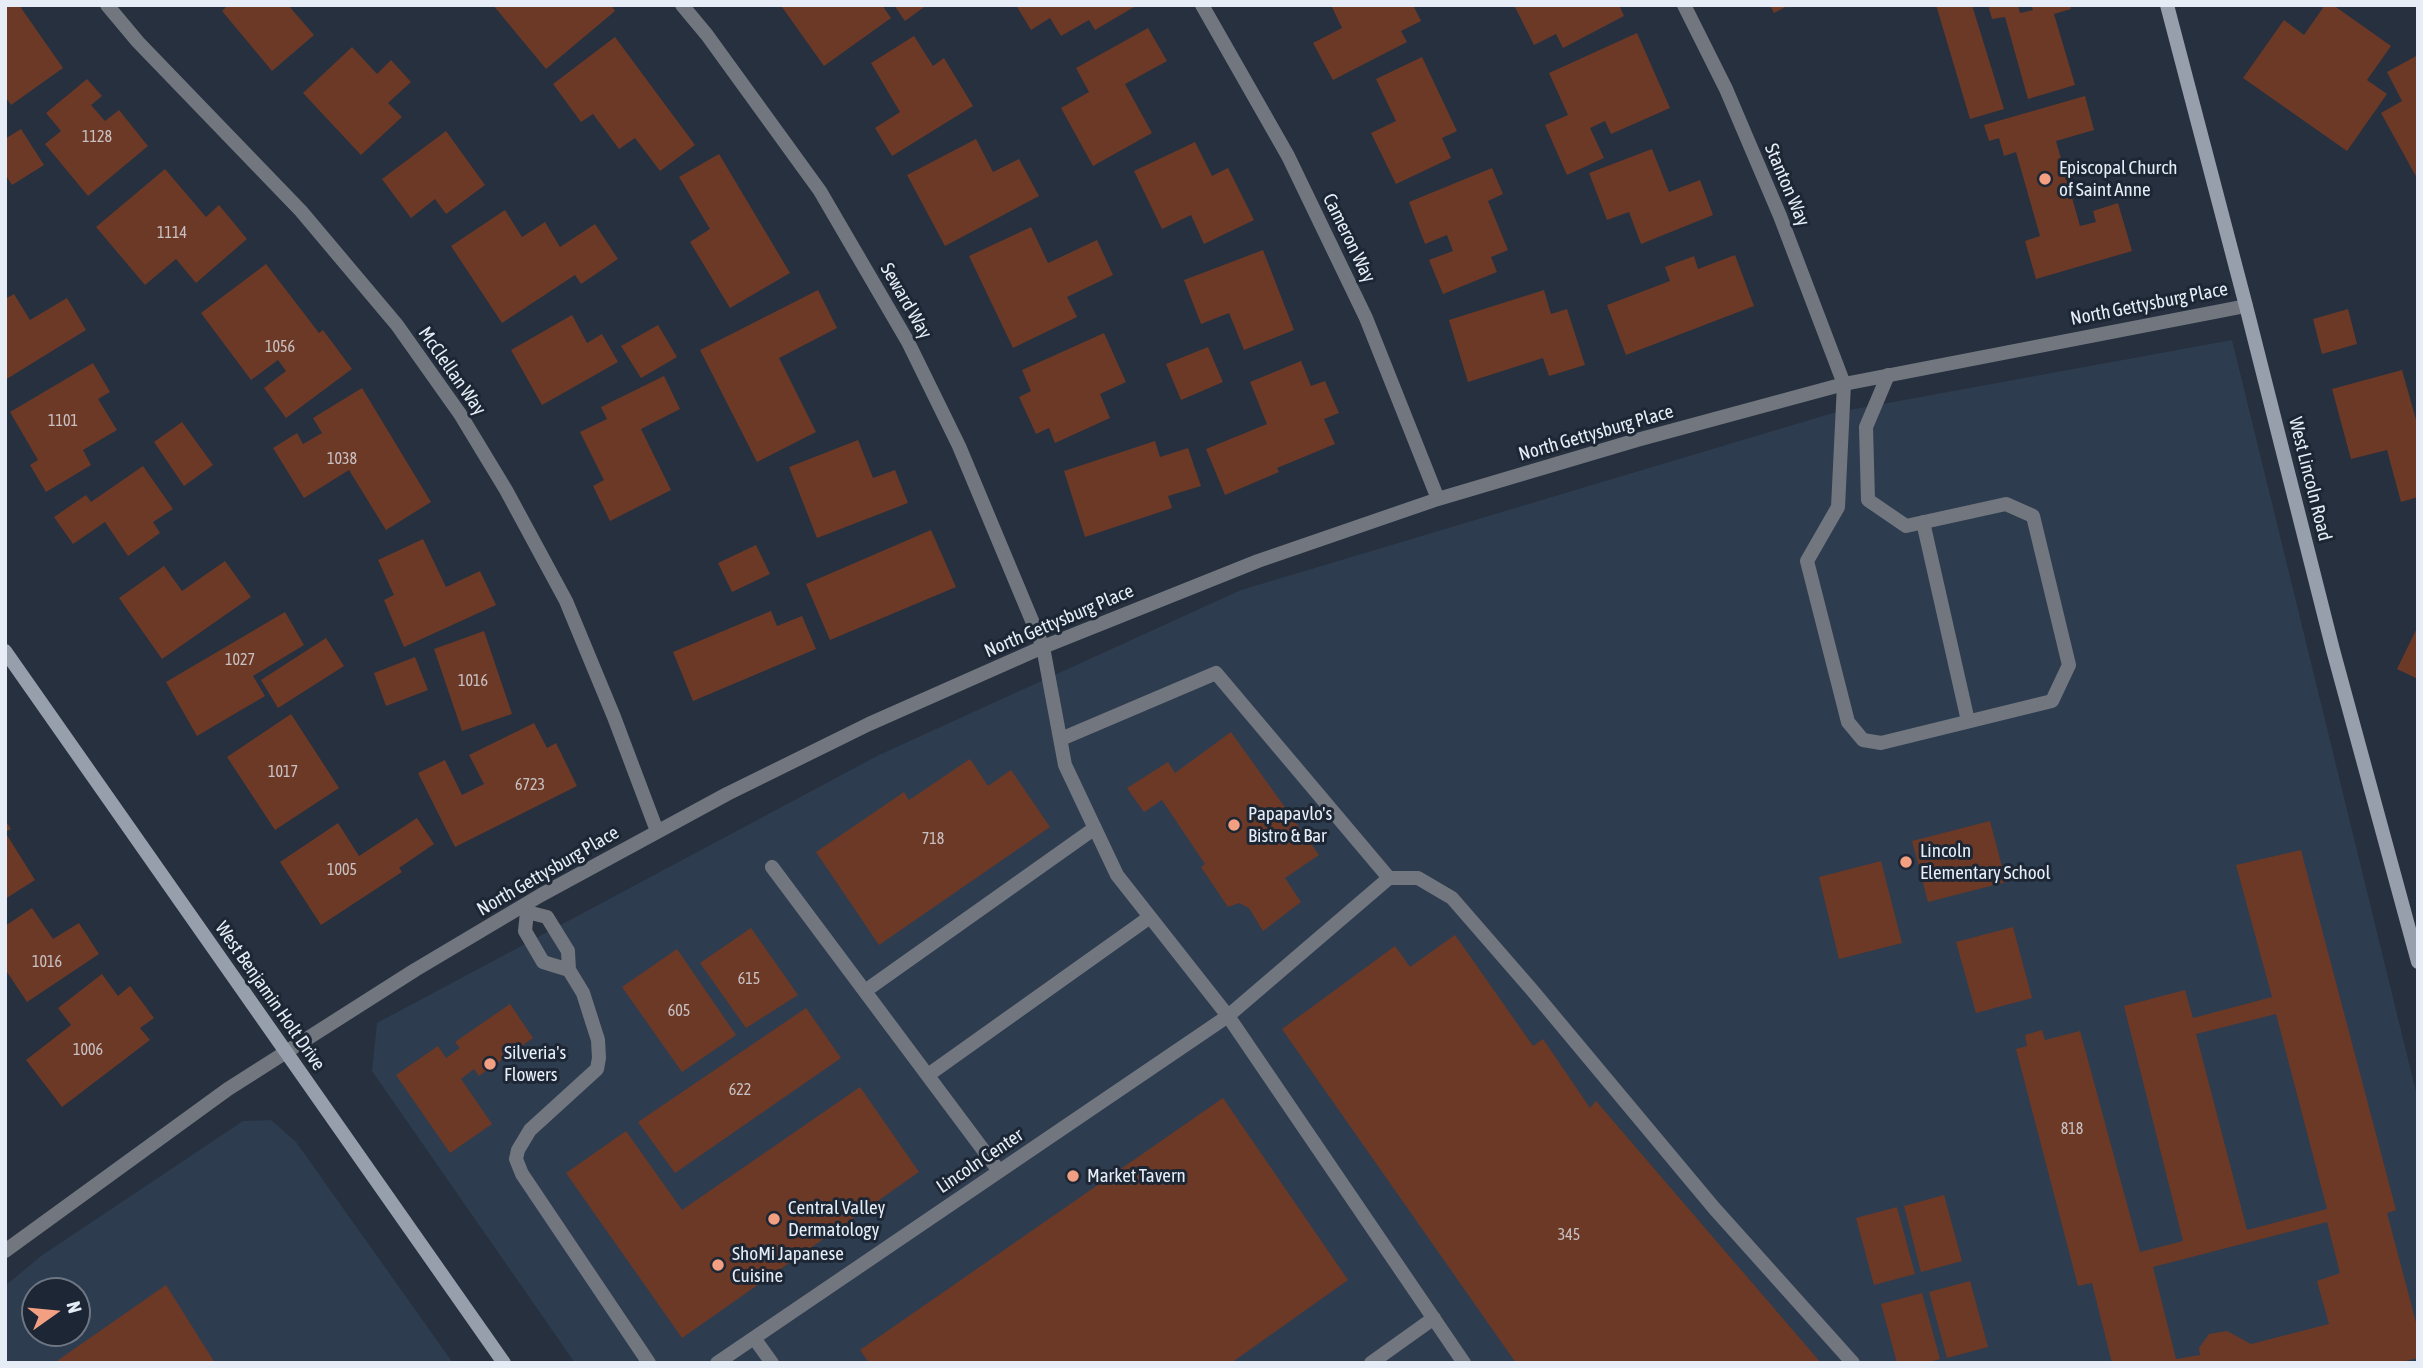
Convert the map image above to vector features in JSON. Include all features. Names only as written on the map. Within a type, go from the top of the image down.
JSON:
[{"type":"street","name":"McClellan Way","points":[[107,5],[138,42],[301,211],[397,325],[460,414],[506,489],[566,601],[657,831]]},
{"type":"street","name":"Seward Way","points":[[682,5],[707,35],[820,191],[908,342],[959,446],[1043,647]]},
{"type":"street","name":"Cameron Way","points":[[1202,5],[1288,156],[1366,318],[1438,499]]},
{"type":"street","name":"Stanton Way","points":[[1684,5],[1726,89],[1780,216],[1844,384]]},
{"type":"street","name":"West Lincoln Road","points":[[2166,5],[2333,650],[2418,962]]},
{"type":"street","name":"North Gettysburg Place","points":[[5,1251],[228,1089],[415,970],[657,831],[727,794],[869,724],[1043,647],[1258,561],[1438,499],[1637,440],[1844,384],[2246,306]]},
{"type":"street","points":[[1844,384],[1838,507],[1807,561],[1848,722],[1863,740],[1881,743],[2052,701],[2069,665],[2032,516],[2006,504],[1906,526],[1868,500],[1866,427],[1888,375]]},
{"type":"street","points":[[1923,523],[1968,721]]},
{"type":"street","points":[[1043,647],[1065,765],[1117,875],[1228,1016],[1464,1363]]},
{"type":"street","name":"West Benjamin Holt Drive","points":[[5,651],[504,1363]]},
{"type":"street","points":[[1061,739],[1216,673],[1388,878],[1418,878],[1452,898],[1714,1208],[1853,1363]]},
{"type":"street","points":[[865,991],[1095,828]]},
{"type":"street","points":[[772,867],[999,1171]]},
{"type":"street","name":"Lincoln Center","points":[[717,1363],[1228,1016],[1388,878]]},
{"type":"street","points":[[569,970],[543,962],[525,931],[525,909],[547,917],[568,951],[569,970],[583,993],[598,1040],[597,1069],[530,1130],[518,1150],[516,1159],[522,1174],[649,1363]]},
{"type":"street","points":[[928,1075],[1150,917]]},
{"type":"street","points":[[1371,1363],[1434,1318]]},
{"type":"street","points":[[754,1338],[772,1363]]},
{"type":"shaded area","points":[[2232,340],[2418,1100],[2418,1363],[575,1363],[372,1071],[377,1023],[879,755],[1241,590],[1833,413]]},
{"type":"shaded area","points":[[271,1120],[296,1142],[453,1363],[5,1363],[5,1286],[41,1256],[243,1121]]},
{"type":"building","points":[[5,5],[19,5],[63,68],[11,105],[5,96]]},
{"type":"building","points":[[228,5],[288,5],[314,35],[272,71],[222,11]]},
{"type":"building","points":[[493,5],[611,5],[615,11],[546,69]]},
{"type":"building","points":[[882,5],[891,18],[824,66],[782,7]]},
{"type":"building","points":[[894,5],[927,5],[905,21]]},
{"type":"building","points":[[1016,5],[1134,7],[1095,30],[1089,20],[1061,36],[1050,18],[1031,30]]},
{"type":"building","points":[[1331,5],[1413,5],[1421,21],[1401,31],[1407,42],[1333,80],[1313,43],[1342,28]]},
{"type":"building","points":[[1514,5],[1619,5],[1624,16],[1563,48],[1556,34],[1534,45]]},
{"type":"building","points":[[1770,5],[1789,5],[1774,13]]},
{"type":"building","points":[[1936,5],[1972,5],[2004,109],[1970,119]]},
{"type":"building","points":[[1988,5],[2018,5],[2020,13],[2033,10],[2031,5],[2070,5],[2071,9],[2054,14],[2075,85],[2028,99],[2005,17],[1992,19]]},
{"type":"building","points":[[2325,5],[2333,5],[2391,46],[2367,80],[2387,94],[2347,151],[2243,78],[2284,20],[2304,35]]},
{"type":"building","points":[[1148,28],[1167,61],[1125,84],[1152,133],[1093,166],[1061,108],[1089,92],[1076,68]]},
{"type":"building","points":[[1637,33],[1670,108],[1611,134],[1605,121],[1590,128],[1604,158],[1567,175],[1545,125],[1568,115],[1549,73]]},
{"type":"building","points":[[914,36],[933,66],[944,58],[973,106],[892,156],[875,128],[900,112],[871,63]]},
{"type":"building","points":[[615,37],[695,145],[660,171],[635,138],[619,149],[593,114],[581,122],[553,84]]},
{"type":"building","points":[[352,47],[377,74],[391,60],[411,82],[388,103],[402,117],[361,155],[303,93]]},
{"type":"building","points":[[2418,55],[2418,180],[2381,113],[2402,101],[2387,72]]},
{"type":"building","points":[[1422,57],[1457,131],[1442,138],[1451,158],[1396,184],[1371,133],[1396,121],[1376,79]]},
{"type":"building","points":[[87,79],[102,96],[91,105],[105,121],[119,110],[148,146],[88,196],[45,144],[61,131],[46,113]]},
{"type":"building","name":"Episcopal Church of Saint Anne","points":[[2085,96],[2094,130],[2056,141],[2080,226],[2096,222],[2093,211],[2118,203],[2132,251],[2036,279],[2025,241],[2040,236],[2016,152],[2004,156],[1999,138],[1989,141],[1984,125]]},
{"type":"building","points":[[21,129],[44,165],[12,185],[5,174],[5,139]]},
{"type":"building","points":[[446,131],[485,185],[446,214],[435,199],[411,218],[382,179]]},
{"type":"building","points":[[976,139],[993,172],[1019,159],[1039,196],[945,246],[907,175]]},
{"type":"building","points":[[1195,142],[1212,176],[1228,168],[1254,220],[1204,244],[1191,215],[1162,229],[1134,171]]},
{"type":"building","points":[[1652,149],[1669,192],[1700,180],[1713,215],[1641,244],[1629,212],[1607,220],[1589,173]]},
{"type":"building","points":[[719,154],[790,273],[730,308],[690,242],[710,229],[679,177]]},
{"type":"building","points":[[1492,168],[1503,194],[1488,201],[1508,250],[1491,257],[1497,272],[1443,294],[1429,260],[1453,251],[1447,235],[1425,244],[1409,202]]},
{"type":"building","points":[[165,169],[206,217],[219,205],[247,239],[196,283],[176,259],[145,285],[96,227]]},
{"type":"building","points":[[505,210],[522,237],[545,222],[560,247],[595,224],[618,259],[581,284],[575,275],[502,323],[451,246]]},
{"type":"building","points":[[1031,227],[1048,263],[1097,240],[1113,275],[1067,297],[1077,317],[1013,348],[969,256]]},
{"type":"building","points":[[1263,250],[1294,330],[1244,350],[1229,313],[1201,324],[1184,280]]},
{"type":"building","points":[[1735,255],[1754,306],[1626,355],[1607,305],[1670,281],[1665,267],[1694,256],[1698,269]]},
{"type":"building","points":[[266,264],[319,333],[323,330],[352,369],[286,418],[264,388],[286,371],[278,360],[251,380],[201,313]]},
{"type":"building","points":[[818,290],[837,328],[779,358],[816,432],[757,462],[700,350]]},
{"type":"building","points":[[1544,290],[1551,314],[1567,309],[1585,365],[1549,376],[1543,358],[1468,382],[1449,320]]},
{"type":"building","points":[[14,294],[30,320],[67,298],[86,330],[5,380],[5,299]]},
{"type":"building","points":[[2348,309],[2357,344],[2322,354],[2313,319]]},
{"type":"building","points":[[572,315],[587,343],[602,334],[618,362],[542,405],[511,350]]},
{"type":"building","points":[[658,325],[677,357],[641,378],[621,346]]},
{"type":"building","points":[[1104,333],[1126,382],[1100,394],[1110,418],[1055,443],[1049,428],[1036,434],[1019,397],[1031,391],[1022,370]]},
{"type":"building","points":[[1208,347],[1223,382],[1181,400],[1166,364]]},
{"type":"building","points":[[1301,361],[1311,386],[1325,381],[1339,413],[1324,419],[1335,444],[1277,468],[1279,472],[1225,495],[1206,449],[1267,424],[1250,382]]},
{"type":"building","points":[[93,363],[110,392],[98,399],[117,430],[83,450],[91,465],[46,492],[30,465],[38,460],[10,412]]},
{"type":"building","points":[[2402,370],[2418,427],[2418,497],[2401,502],[2387,450],[2351,459],[2332,389]]},
{"type":"building","points":[[664,376],[680,409],[641,429],[671,490],[610,521],[593,486],[604,480],[580,432],[607,419],[601,407]]},
{"type":"building","points":[[362,388],[431,502],[386,530],[349,470],[304,498],[273,448],[297,433],[303,444],[322,433],[313,418]]},
{"type":"building","points":[[182,422],[213,465],[184,486],[154,442]]},
{"type":"building","points":[[858,440],[873,478],[895,470],[908,503],[817,538],[789,467]]},
{"type":"building","points":[[1155,441],[1160,457],[1188,448],[1201,486],[1168,496],[1172,508],[1085,537],[1064,471]]},
{"type":"building","points":[[143,466],[173,509],[153,522],[160,533],[128,556],[105,522],[73,544],[54,517],[86,495],[91,502]]},
{"type":"building","points":[[931,530],[956,587],[830,640],[806,584]]},
{"type":"building","points":[[423,539],[446,587],[480,571],[496,605],[404,647],[384,600],[394,595],[378,560]]},
{"type":"building","points":[[756,545],[770,574],[732,592],[718,563]]},
{"type":"building","points":[[225,561],[251,597],[162,659],[119,598],[164,566],[182,591]]},
{"type":"building","points":[[771,611],[777,626],[802,616],[816,649],[693,701],[673,652]]},
{"type":"building","points":[[285,612],[304,645],[253,676],[265,696],[197,736],[166,682]]},
{"type":"building","points":[[2418,626],[2418,679],[2397,669]]},
{"type":"building","points":[[484,631],[512,714],[462,731],[434,649]]},
{"type":"building","points":[[326,638],[344,666],[278,708],[261,680]]},
{"type":"building","points":[[415,657],[428,690],[386,706],[374,673]]},
{"type":"building","points":[[291,714],[339,788],[275,830],[227,757]]},
{"type":"building","points":[[534,723],[547,748],[556,743],[577,786],[455,847],[418,773],[445,760],[462,795],[484,784],[469,755]]},
{"type":"building","points":[[1231,732],[1319,855],[1285,878],[1301,902],[1263,931],[1249,908],[1239,903],[1228,907],[1201,867],[1205,864],[1162,800],[1144,812],[1127,788],[1168,762],[1175,773]]},
{"type":"building","points":[[970,759],[988,786],[1011,770],[1050,827],[879,945],[816,852],[904,792],[909,800]]},
{"type":"building","points":[[417,818],[434,844],[399,868],[402,872],[321,925],[280,862],[338,823],[359,856]]},
{"type":"building","points":[[5,820],[11,829],[5,832]]},
{"type":"building","points":[[1990,821],[2006,882],[1928,902],[1912,841]]},
{"type":"building","points":[[5,832],[35,880],[5,899]]},
{"type":"building","points":[[2301,850],[2396,1210],[2387,1213],[2418,1330],[2418,1358],[2397,1363],[2112,1363],[2092,1283],[2078,1286],[2016,1049],[2027,1046],[2025,1035],[2042,1030],[2045,1040],[2080,1031],[2140,1252],[2183,1241],[2124,1006],[2185,990],[2193,1018],[2272,997],[2236,865]],"holes":[[[2276,1014],[2327,1209],[2247,1230],[2196,1034]],[[2327,1222],[2340,1273],[2317,1281],[2329,1324],[2251,1344],[2227,1331],[2209,1334],[2199,1348],[2200,1355],[2176,1359],[2153,1267]]]},
{"type":"building","points":[[1881,861],[1902,943],[1839,959],[1819,877]]},
{"type":"building","points":[[32,908],[53,939],[79,923],[99,954],[27,1002],[5,969],[5,926]]},
{"type":"building","points":[[2013,927],[2032,998],[1976,1013],[1956,942]]},
{"type":"building","points":[[751,928],[798,995],[746,1028],[700,963]]},
{"type":"building","points":[[1455,935],[1533,1046],[1543,1039],[1590,1108],[1596,1101],[1821,1363],[1516,1363],[1282,1029],[1395,946],[1410,967]]},
{"type":"building","points":[[677,949],[736,1035],[682,1072],[622,987]]},
{"type":"building","points":[[102,974],[118,996],[130,986],[154,1018],[140,1028],[150,1040],[62,1107],[26,1060],[71,1025],[58,1008]]},
{"type":"building","points":[[510,1004],[533,1038],[479,1076],[474,1069],[461,1079],[492,1124],[450,1153],[396,1075],[438,1046],[446,1058],[460,1048],[455,1042]]},
{"type":"building","points":[[806,1008],[841,1058],[675,1173],[638,1122]]},
{"type":"building","points":[[860,1087],[919,1172],[682,1338],[566,1173],[626,1131],[682,1210]]},
{"type":"building","points":[[1223,1098],[1348,1280],[1231,1363],[869,1363],[860,1350]]},
{"type":"building","points":[[1944,1195],[1962,1261],[1921,1272],[1904,1206]]},
{"type":"building","points":[[1897,1207],[1915,1274],[1874,1285],[1856,1218]]},
{"type":"building","points":[[1970,1281],[1988,1347],[1947,1358],[1929,1292]]},
{"type":"building","points":[[166,1285],[215,1363],[54,1363],[77,1347],[91,1347],[91,1337]]},
{"type":"building","points":[[1922,1293],[1940,1359],[1926,1363],[1897,1363],[1881,1304]]},
{"type":"place","name":"Episcopal Church of Saint Anne","points":[[2045,179]]},
{"type":"place","name":"Papapavlo's Bistro & Bar","points":[[1234,825]]},
{"type":"place","name":"Lincoln Elementary School","points":[[1906,862]]},
{"type":"place","name":"Silveria's Flowers","points":[[490,1064]]},
{"type":"place","name":"Market Tavern","points":[[1073,1176]]},
{"type":"place","name":"Central Valley Dermatology","points":[[774,1219]]},
{"type":"place","name":"ShoMi Japanese Cuisine","points":[[718,1265]]}]
